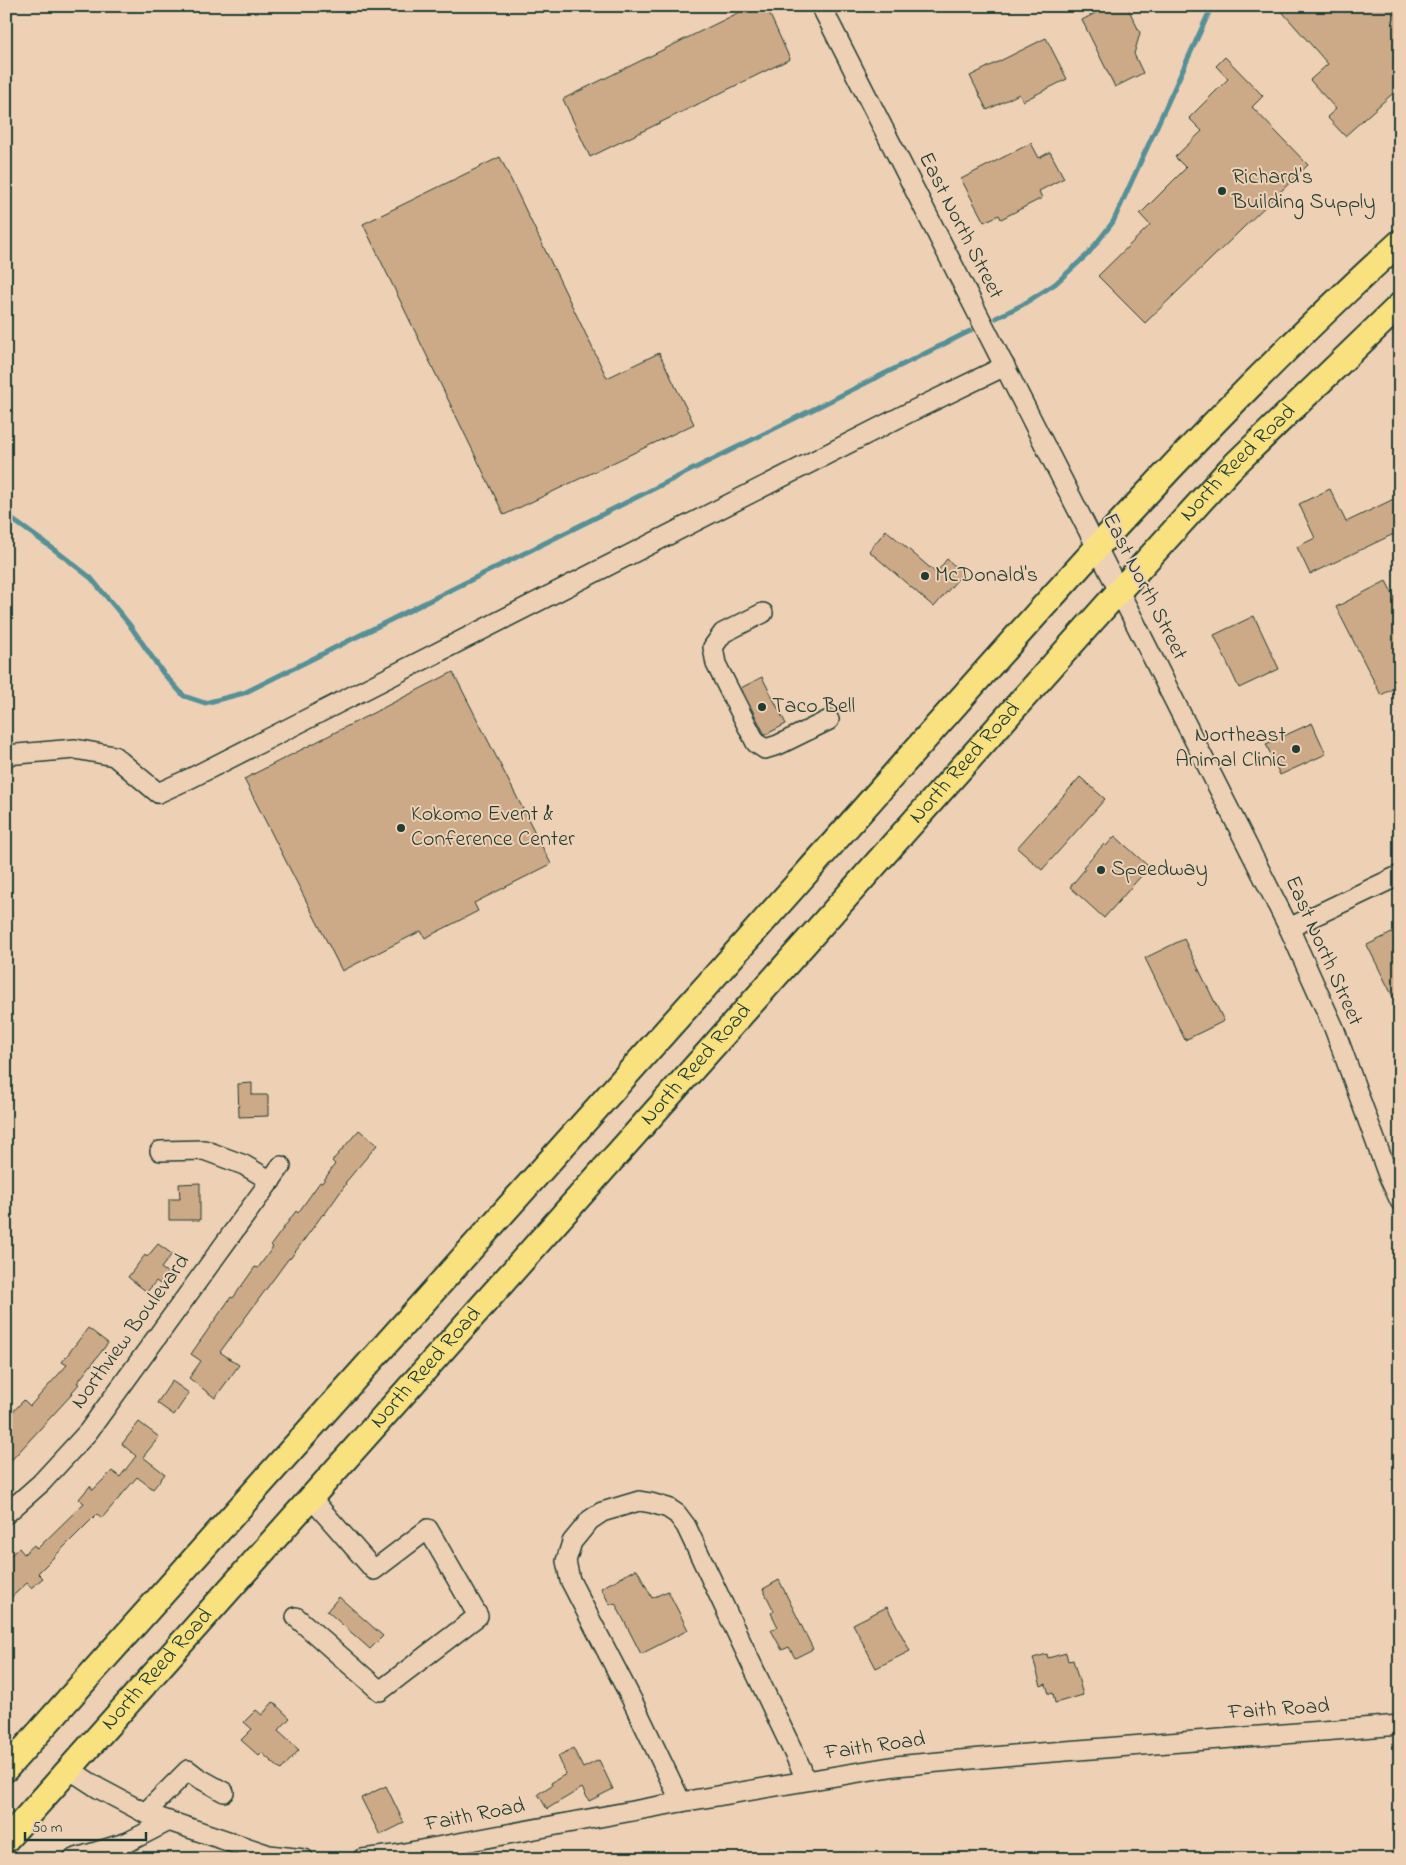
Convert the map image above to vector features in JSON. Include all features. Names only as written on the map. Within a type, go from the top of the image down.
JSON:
[{"type":"main road","name":"North Reed Road","points":[[6,1769],[434,1293],[1097,547],[1220,415],[1400,242]]},
{"type":"main road","name":"North Reed Road","points":[[6,1840],[1119,591],[1230,469],[1400,305]]},
{"type":"street","name":"East North Street","points":[[821,6],[1289,928],[1334,1028],[1388,1175],[1400,1201]]},
{"type":"street","points":[[6,755],[75,749],[114,756],[158,793],[192,778],[1005,366]]},
{"type":"street","points":[[763,613],[723,633],[714,647],[716,664],[756,743],[765,749],[778,745],[828,720]]},
{"type":"street","points":[[1289,928],[1400,874]]},
{"type":"street","name":"Northview Boulevard","points":[[6,1514],[41,1483],[88,1432],[276,1173],[244,1165],[204,1150],[160,1151]]},
{"type":"street","points":[[296,1617],[380,1692],[478,1616],[428,1529],[374,1570],[311,1498]]},
{"type":"street","points":[[681,1802],[632,1700],[570,1580],[566,1561],[572,1542],[590,1520],[602,1512],[639,1501],[668,1508],[677,1514],[686,1526],[805,1780]]},
{"type":"street","name":"Faith Road","points":[[362,1859],[394,1857],[681,1802],[896,1766],[1400,1725]]},
{"type":"street","points":[[69,1770],[145,1814],[269,1855],[304,1859]]},
{"type":"street","points":[[145,1814],[188,1770],[196,1777],[224,1792]]},
{"type":"street","points":[[73,1859],[128,1842],[167,1822]]},
{"type":"building","points":[[752,6],[766,6],[790,59],[590,157],[563,99]]},
{"type":"building","points":[[1109,6],[1127,6],[1140,33],[1134,54],[1143,73],[1115,87],[1082,20]]},
{"type":"building","points":[[1277,6],[1400,6],[1400,87],[1345,136],[1327,117],[1336,109],[1310,80],[1328,64]]},
{"type":"building","points":[[1046,38],[1067,79],[1023,101],[1019,94],[987,110],[970,76]]},
{"type":"building","name":"Richard's Building Supply","points":[[1225,57],[1263,96],[1252,107],[1308,165],[1145,323],[1098,276],[1150,225],[1140,214],[1186,168],[1175,157],[1202,131],[1189,118],[1228,79],[1216,66]]},
{"type":"building","points":[[1031,143],[1039,158],[1050,152],[1064,178],[1039,191],[1042,198],[1001,219],[999,215],[984,222],[961,179]]},
{"type":"building","points":[[500,157],[607,378],[659,353],[694,424],[504,515],[363,224]]},
{"type":"building","points":[[1330,489],[1346,522],[1400,496],[1400,531],[1310,574],[1297,547],[1315,538],[1299,504]]},
{"type":"building","points":[[886,530],[936,573],[947,559],[963,573],[934,607],[869,551]]},
{"type":"building","points":[[1386,581],[1400,608],[1400,685],[1381,695],[1336,607]]},
{"type":"building","points":[[1254,616],[1279,669],[1239,688],[1214,635]]},
{"type":"building","name":"Kokomo Event & Conference Center","points":[[453,672],[551,864],[474,903],[478,911],[425,938],[421,931],[342,971],[244,779]]},
{"type":"building","name":"Taco Bell","points":[[762,677],[786,724],[765,735],[741,688]]},
{"type":"building","name":"Northeast Animal Clinic","points":[[1312,723],[1326,754],[1280,775],[1266,744]]},
{"type":"building","points":[[1080,777],[1105,799],[1042,870],[1017,848]]},
{"type":"building","points":[[1115,836],[1149,867],[1104,918],[1070,887],[1085,869],[1083,867],[1104,844],[1106,846]]},
{"type":"building","points":[[1400,929],[1400,1011],[1367,945]]},
{"type":"building","points":[[1184,939],[1224,1021],[1185,1040],[1145,958]]},
{"type":"building","points":[[252,1083],[252,1095],[268,1095],[268,1116],[239,1117],[238,1084]]},
{"type":"building","points":[[359,1130],[377,1145],[345,1183],[324,1215],[289,1258],[220,1352],[239,1365],[215,1398],[189,1378],[201,1361],[191,1354],[231,1297],[233,1298],[255,1267],[258,1268],[273,1247],[271,1245],[296,1211],[298,1213],[320,1182],[322,1183],[335,1164],[332,1161]]},
{"type":"building","points":[[200,1183],[200,1220],[169,1220],[169,1199],[180,1199],[179,1184]]},
{"type":"building","points":[[158,1244],[172,1254],[161,1268],[168,1273],[160,1284],[156,1281],[147,1292],[128,1277],[145,1255],[147,1257]]},
{"type":"building","points":[[88,1328],[108,1343],[77,1383],[79,1384],[73,1393],[6,1466],[6,1419],[24,1400],[30,1406],[67,1365],[62,1362]]},
{"type":"building","points":[[172,1381],[189,1393],[174,1415],[157,1403]]},
{"type":"building","points":[[139,1422],[159,1437],[143,1457],[165,1474],[153,1489],[137,1477],[102,1518],[97,1514],[38,1573],[43,1578],[31,1588],[27,1583],[6,1602],[6,1559],[19,1548],[24,1554],[34,1545],[37,1549],[84,1503],[79,1499],[90,1486],[93,1490],[112,1471],[120,1477],[136,1456],[122,1444]]},
{"type":"building","points":[[637,1569],[652,1598],[668,1591],[688,1630],[641,1654],[615,1603],[610,1605],[601,1588]]},
{"type":"building","points":[[779,1580],[813,1649],[795,1658],[789,1647],[782,1650],[771,1630],[778,1627],[771,1613],[774,1611],[763,1589]]},
{"type":"building","points":[[339,1597],[383,1636],[370,1649],[327,1611]]},
{"type":"building","points":[[887,1607],[910,1651],[876,1668],[853,1624]]},
{"type":"building","points":[[1066,1653],[1068,1661],[1073,1660],[1083,1695],[1055,1703],[1053,1693],[1049,1694],[1046,1684],[1041,1686],[1033,1658],[1047,1654],[1048,1658]]},
{"type":"building","points":[[273,1702],[290,1718],[278,1731],[299,1750],[281,1770],[262,1753],[259,1756],[241,1740],[252,1729],[244,1722],[256,1710],[262,1715]]},
{"type":"building","points":[[573,1748],[583,1768],[599,1760],[613,1789],[589,1801],[582,1788],[547,1809],[538,1794],[566,1774],[558,1756]]},
{"type":"building","points":[[386,1786],[404,1823],[380,1835],[361,1798]]},
{"type":"waterway","points":[[996,318],[1022,305],[1055,284],[1088,254],[1113,222],[1212,6]]},
{"type":"waterway","points":[[6,515],[91,578],[129,624],[163,673],[184,696],[205,703],[244,693],[970,331]]},
{"type":"place","name":"Richard's Building Supply","points":[[1222,191]]},
{"type":"place","name":"McDonald's","points":[[925,576]]},
{"type":"place","name":"Taco Bell","points":[[762,707]]},
{"type":"place","name":"Northeast Animal Clinic","points":[[1296,749]]},
{"type":"place","name":"Kokomo Event & Conference Center","points":[[401,828]]},
{"type":"place","name":"Speedway","points":[[1101,870]]}]
